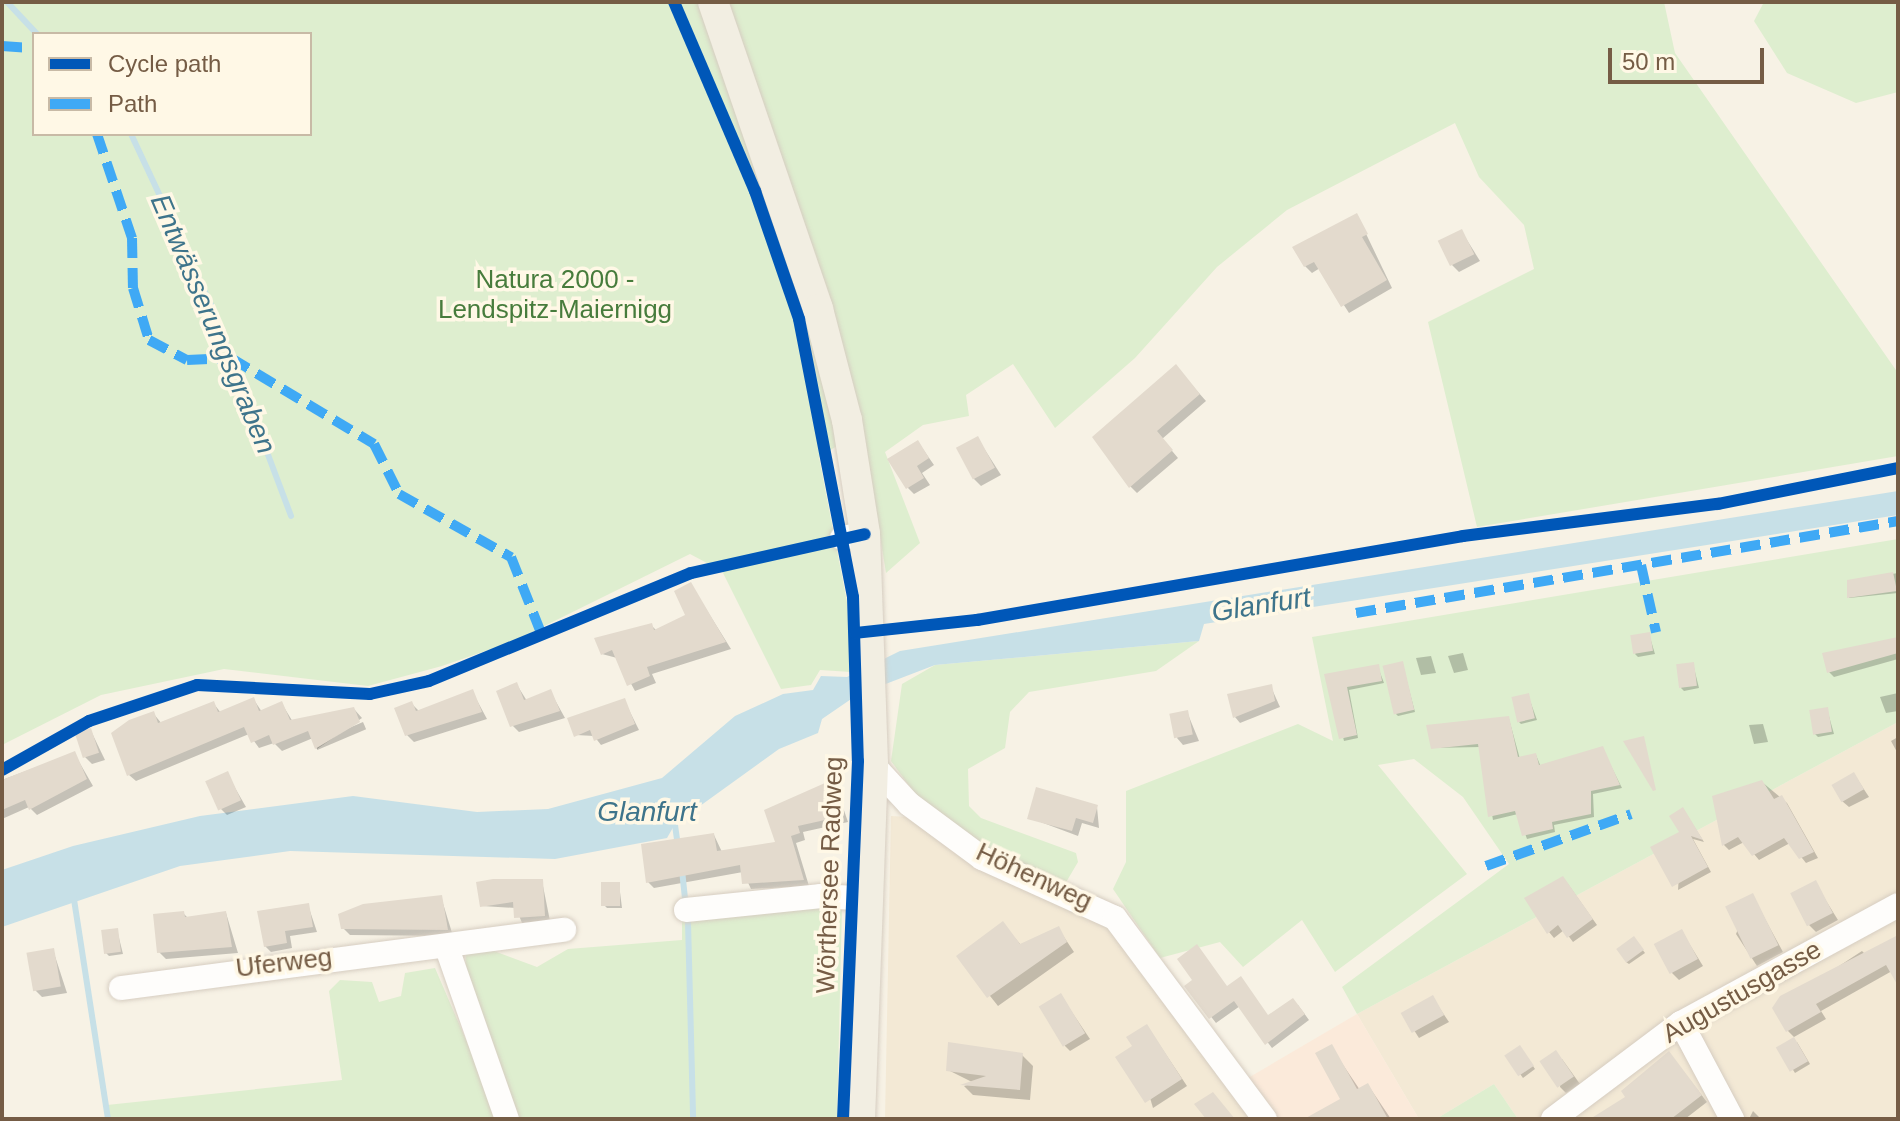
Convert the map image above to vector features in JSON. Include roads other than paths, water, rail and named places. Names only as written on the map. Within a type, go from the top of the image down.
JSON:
[{"type":"main road","points":[[713,2],[818,309],[847,420],[853,536],[870,647],[873,765],[871,899],[860,1119]]},
{"type":"street","name":"Höhenweg","points":[[873,765],[909,804],[982,858],[1115,918],[1265,1119]]},
{"type":"street","points":[[686,910],[821,896],[871,899]]},
{"type":"street","name":"Augustusgasse","points":[[1553,1119],[1681,1023],[1898,905]]},
{"type":"street","name":"Uferweg","points":[[121,988],[259,965],[447,948],[564,930]]},
{"type":"street","points":[[447,948],[507,1119]]},
{"type":"street","points":[[1681,1023],[1732,1119]]},
{"type":"water","name":"Glanfurt","points":[[1898,491],[1898,515],[1204,624],[1199,641],[935,665],[857,695],[822,719],[818,733],[779,749],[675,824],[667,838],[555,859],[290,851],[180,866],[2,927],[2,870],[73,846],[200,816],[353,796],[477,812],[548,809],[662,778],[735,716],[783,694],[813,690],[821,676],[847,677],[900,651]]},
{"type":"waterway","name":"Entwässerungsgraben","points":[[7,2],[35,32]]},
{"type":"waterway","name":"Entwässerungsgraben","points":[[132,136],[214,311],[291,516]]},
{"type":"waterway","points":[[674,818],[678,847]]},
{"type":"waterway","points":[[682,870],[685,898]]},
{"type":"waterway","points":[[73,893],[108,1119]]},
{"type":"waterway","points":[[688,922],[693,1119]]},
{"type":"park label","name":"Natura 2000 - Lendspitz-Maiernigg","points":[[555,295]]}]
